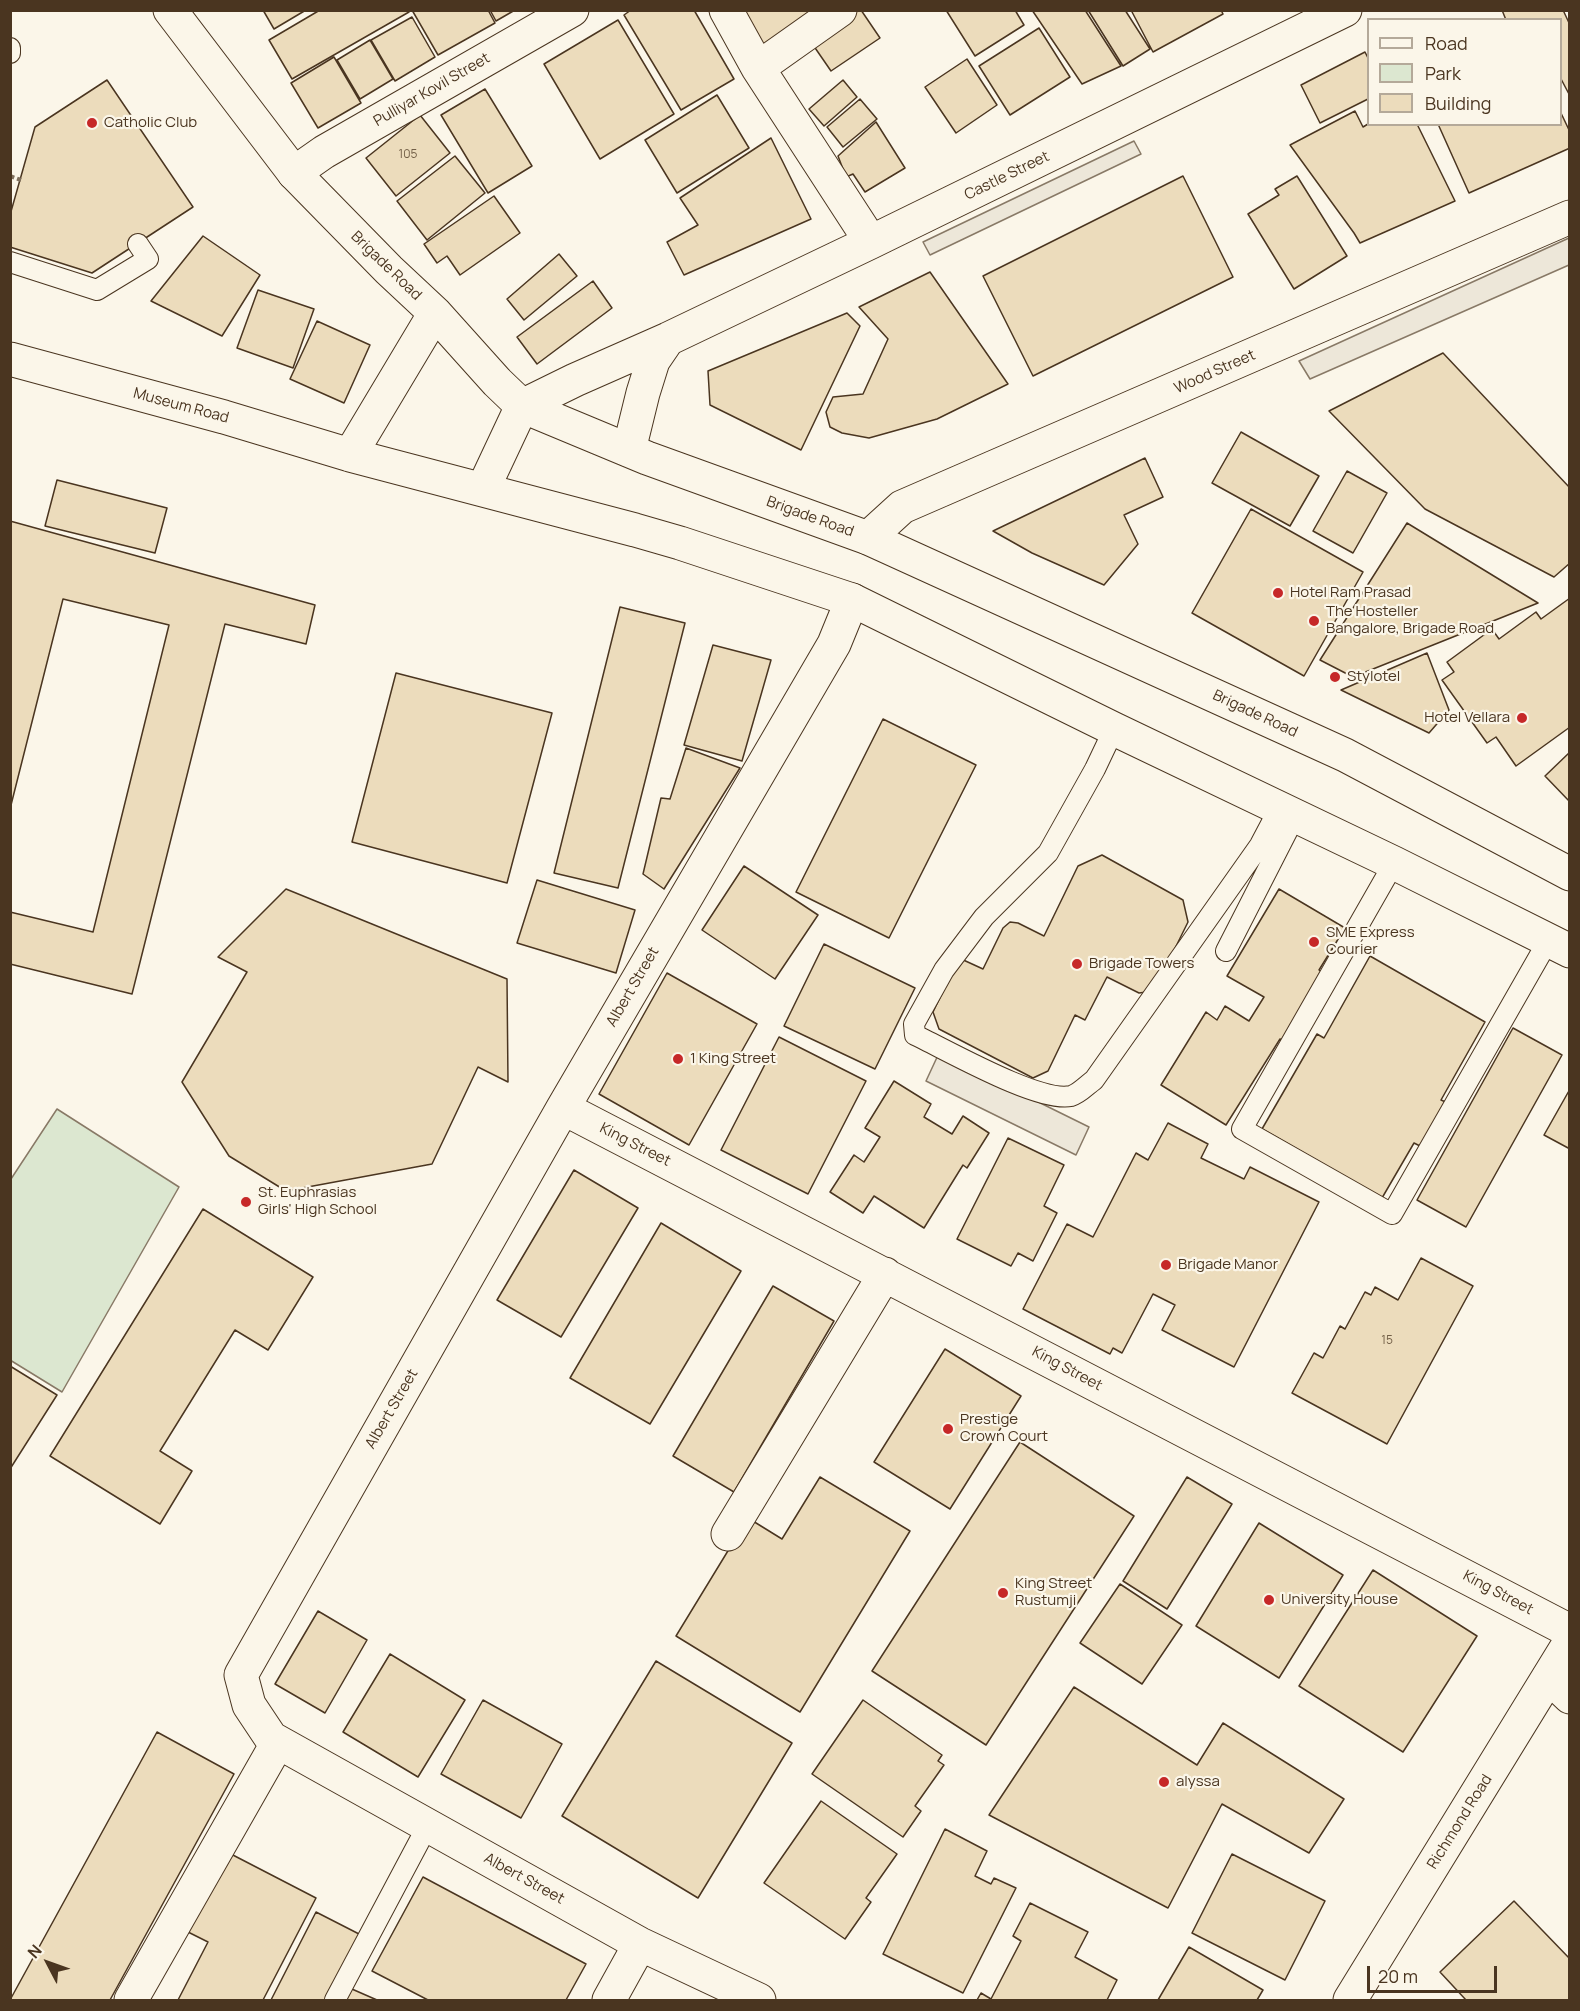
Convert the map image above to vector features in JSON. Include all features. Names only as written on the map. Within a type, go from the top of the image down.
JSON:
[{"type":"street","name":"Brigade Road","points":[[171,10],[294,173],[388,270],[435,313],[497,382],[522,405],[647,458],[868,538],[1345,755],[1569,873]]},
{"type":"street","name":"Pulliyar Kovil Street","points":[[294,173],[324,152],[572,10]]},
{"type":"street","points":[[726,10],[758,68],[871,242]]},
{"type":"street","points":[[758,68],[840,10]]},
{"type":"street","name":"Castle Street","points":[[522,405],[564,384],[668,339],[871,242],[1345,10]]},
{"type":"street","name":"Wood Street","points":[[868,538],[902,507],[1569,217]]},
{"type":"street","points":[[435,313],[350,455],[680,543],[852,600],[1394,863],[1559,946]]},
{"type":"street","points":[[629,450],[653,361],[668,339]]},
{"type":"street","name":"Museum Road","points":[[10,359],[224,417],[350,455]]},
{"type":"street","points":[[483,489],[522,405]]},
{"type":"street","name":"Albert Street","points":[[759,2001],[640,1944],[271,1738],[249,1705],[241,1675],[563,1107],[834,644],[852,600]]},
{"type":"street","name":"King Street","points":[[563,1107],[1569,1631]]},
{"type":"street","points":[[728,1534],[885,1275]]},
{"type":"street","name":"Richmond Road","points":[[1350,2001],[1559,1687],[1569,1642]]},
{"type":"street","points":[[131,2001],[278,1742]]},
{"type":"street","points":[[609,2001],[640,1944]]},
{"type":"lane","points":[[10,48],[10,53]]},
{"type":"lane","points":[[10,262],[97,290],[148,259],[138,244]]},
{"type":"lane","points":[[1114,729],[1095,769],[1048,853],[984,917],[945,970],[914,1024],[915,1035],[1023,1087],[1057,1096],[1072,1096],[1094,1080],[1260,845],[1287,813]]},
{"type":"lane","points":[[1226,951],[1287,813]]},
{"type":"lane","points":[[1394,863],[1242,1129],[1392,1214],[1559,946]]},
{"type":"lane","points":[[335,2001],[428,1825]]},
{"type":"path","points":[[10,176],[21,180]]},
{"type":"green space","points":[[57,1109],[179,1187],[62,1392],[10,1360],[11,1179]]},
{"type":"shaded area","points":[[1134,141],[1141,154],[930,255],[923,242]]},
{"type":"shaded area","points":[[1569,238],[1569,265],[1310,379],[1299,361]]},
{"type":"shaded area","points":[[939,1053],[1089,1127],[1076,1155],[926,1081]]},
{"type":"building","points":[[263,10],[306,10],[274,29]]},
{"type":"building","points":[[320,10],[408,10],[409,12],[292,79],[269,40]]},
{"type":"building","points":[[412,10],[488,10],[495,23],[438,55]]},
{"type":"building","points":[[490,10],[515,10],[496,21]]},
{"type":"building","points":[[631,10],[694,10],[734,79],[681,110],[624,15]]},
{"type":"building","points":[[737,10],[809,10],[816,22],[763,54]]},
{"type":"building","points":[[857,10],[861,10],[880,38],[831,71],[811,42]]},
{"type":"building","points":[[946,10],[1015,10],[1024,25],[975,56]]},
{"type":"building","points":[[1032,10],[1085,10],[1121,66],[1082,84]]},
{"type":"building","points":[[1088,10],[1125,10],[1150,49],[1123,66]]},
{"type":"building","points":[[1131,10],[1221,10],[1223,14],[1153,52]]},
{"type":"building","points":[[1502,10],[1563,10],[1570,25],[1570,96],[1562,81],[1562,18],[1505,18]]},
{"type":"building","points":[[412,17],[435,57],[395,81],[371,40]]},
{"type":"building","points":[[618,20],[674,114],[600,159],[544,64]]},
{"type":"building","points":[[1039,28],[1070,77],[1010,115],[979,66]]},
{"type":"building","points":[[370,40],[393,79],[360,99],[337,60]]},
{"type":"building","points":[[1365,52],[1367,56],[1367,100],[1320,123],[1301,85]]},
{"type":"building","points":[[334,57],[361,103],[318,128],[291,83]]},
{"type":"building","points":[[967,59],[997,105],[956,133],[925,87]]},
{"type":"building","points":[[107,80],[193,207],[92,273],[10,247],[10,215],[35,127]]},
{"type":"building","points":[[843,80],[857,97],[824,126],[809,109]]},
{"type":"building","points":[[485,89],[532,166],[488,193],[441,115]]},
{"type":"building","points":[[717,95],[749,148],[677,193],[645,140]]},
{"type":"building","points":[[860,99],[877,119],[843,147],[827,127]]},
{"type":"building","points":[[1355,111],[1363,127],[1367,125],[1418,126],[1455,201],[1360,243],[1290,145]]},
{"type":"building","points":[[420,115],[450,153],[396,196],[366,158]]},
{"type":"building","points":[[1562,115],[1570,132],[1570,148],[1469,193],[1439,126],[1562,126]]},
{"type":"building","points":[[876,122],[905,168],[865,192],[853,174],[846,177],[838,156]]},
{"type":"building","points":[[771,138],[811,219],[684,275],[667,242],[698,225],[680,198]]},
{"type":"building","points":[[455,156],[485,193],[427,240],[397,201]]},
{"type":"building","points":[[1183,176],[1233,277],[1033,376],[983,276]]},
{"type":"building","points":[[1297,176],[1347,256],[1294,289],[1248,214],[1279,195],[1275,189]]},
{"type":"building","points":[[494,196],[520,233],[460,275],[447,256],[437,263],[424,244]]},
{"type":"building","points":[[203,236],[260,275],[222,336],[151,301]]},
{"type":"building","points":[[559,254],[577,276],[524,320],[507,299]]},
{"type":"building","points":[[930,272],[1008,384],[937,419],[869,438],[842,433],[830,427],[826,412],[833,397],[863,394],[888,339],[859,307]]},
{"type":"building","points":[[593,281],[612,308],[537,364],[517,337]]},
{"type":"building","points":[[258,290],[314,309],[293,368],[237,348]]},
{"type":"building","points":[[847,313],[860,326],[801,450],[710,405],[708,371]]},
{"type":"building","points":[[317,321],[370,345],[344,403],[290,379]]},
{"type":"building","points":[[1443,353],[1570,488],[1570,563],[1554,577],[1425,509],[1329,411]]},
{"type":"building","points":[[1241,432],[1319,476],[1290,526],[1212,483]]},
{"type":"building","points":[[1145,458],[1163,497],[1124,515],[1138,544],[1104,585],[1032,553],[993,531]]},
{"type":"building","points":[[1347,471],[1387,493],[1353,553],[1313,531]]},
{"type":"building","points":[[57,480],[167,508],[155,553],[45,526]]},
{"type":"building","name":"Hotel Ram Prasad","points":[[1251,509],[1363,572],[1304,676],[1192,613]]},
{"type":"building","points":[[10,521],[315,605],[306,644],[225,624],[132,994],[10,964],[10,912],[93,932],[169,625],[63,599],[10,809]]},
{"type":"building","points":[[1407,523],[1538,603],[1353,677],[1320,660]]},
{"type":"building","points":[[1570,598],[1570,727],[1516,766],[1496,737],[1487,743],[1442,680],[1454,672],[1447,662],[1492,629],[1499,639],[1536,612],[1541,619]]},
{"type":"building","points":[[620,607],[685,623],[618,888],[554,873]]},
{"type":"building","points":[[713,645],[771,660],[742,761],[684,745]]},
{"type":"building","points":[[1427,653],[1449,710],[1429,733],[1341,690]]},
{"type":"building","points":[[396,673],[552,713],[507,883],[352,842]]},
{"type":"building","points":[[883,719],[976,765],[889,938],[796,892]]},
{"type":"building","points":[[686,748],[740,768],[664,889],[643,874],[661,798],[670,799]]},
{"type":"building","points":[[1570,752],[1570,802],[1545,776]]},
{"type":"building","name":"Brigade Towers","points":[[1102,855],[1183,900],[1188,922],[1154,991],[1139,993],[1107,977],[1085,1020],[1075,1015],[1048,1071],[1033,1078],[939,1029],[933,1012],[959,958],[983,969],[1003,928],[1010,922],[1018,923],[1044,936],[1078,866]]},
{"type":"building","points":[[744,866],[818,915],[775,979],[702,930]]},
{"type":"building","points":[[537,880],[635,910],[616,973],[517,943]]},
{"type":"building","points":[[286,889],[507,979],[508,1082],[478,1067],[432,1164],[286,1191],[229,1156],[182,1082],[247,972],[218,957]]},
{"type":"building","points":[[1279,889],[1345,928],[1319,970],[1326,975],[1286,1042],[1280,1039],[1226,1125],[1161,1085],[1206,1012],[1217,1020],[1225,1006],[1249,1021],[1264,997],[1227,976]]},
{"type":"building","points":[[824,944],[915,988],[875,1069],[784,1026]]},
{"type":"building","points":[[1370,956],[1485,1022],[1441,1100],[1448,1103],[1422,1147],[1414,1143],[1382,1198],[1262,1129],[1317,1034],[1324,1038]]},
{"type":"building","name":"1 King Street","points":[[667,973],[757,1024],[689,1145],[599,1094]]},
{"type":"building","points":[[1513,1028],[1562,1055],[1466,1227],[1417,1200]]},
{"type":"building","points":[[779,1037],[866,1081],[808,1194],[721,1150]]},
{"type":"building","points":[[894,1081],[931,1104],[924,1117],[952,1134],[963,1116],[989,1133],[967,1168],[963,1165],[924,1228],[874,1196],[863,1213],[830,1192],[854,1155],[864,1162],[880,1137],[865,1128]]},
{"type":"building","points":[[1570,1089],[1570,1149],[1544,1135]]},
{"type":"building","name":"Brigade Manor","points":[[1168,1123],[1208,1144],[1201,1158],[1244,1179],[1250,1167],[1319,1202],[1234,1367],[1162,1330],[1175,1305],[1153,1294],[1122,1353],[1113,1348],[1110,1354],[1023,1309],[1067,1224],[1093,1237],[1136,1153],[1148,1160]]},
{"type":"building","points":[[1008,1138],[1064,1165],[1044,1206],[1057,1213],[1033,1261],[1018,1253],[1011,1266],[957,1239]]},
{"type":"building","points":[[574,1170],[638,1208],[561,1337],[497,1300]]},
{"type":"building","points":[[203,1209],[313,1277],[268,1350],[235,1330],[160,1451],[192,1471],[160,1524],[50,1456]]},
{"type":"building","points":[[661,1223],[741,1271],[650,1424],[570,1378]]},
{"type":"building","points":[[1421,1258],[1473,1286],[1387,1444],[1292,1393],[1314,1353],[1323,1358],[1340,1326],[1345,1329],[1365,1292],[1371,1295],[1375,1287],[1398,1300]]},
{"type":"building","points":[[773,1286],[834,1321],[734,1492],[673,1456]]},
{"type":"building","name":"Prestige Crown Court","points":[[945,1349],[1021,1396],[950,1509],[874,1462]]},
{"type":"building","points":[[10,1366],[57,1395],[10,1469]]},
{"type":"building","name":"King Street Rustumji","points":[[1020,1442],[1134,1516],[986,1745],[872,1671]]},
{"type":"building","points":[[820,1477],[910,1531],[800,1712],[676,1636],[748,1518],[782,1539]]},
{"type":"building","points":[[1187,1477],[1232,1504],[1167,1609],[1123,1581]]},
{"type":"building","name":"University House","points":[[1259,1523],[1343,1575],[1279,1678],[1196,1626]]},
{"type":"building","points":[[1373,1570],[1477,1636],[1403,1752],[1299,1686]]},
{"type":"building","points":[[1120,1584],[1182,1625],[1142,1684],[1080,1643]]},
{"type":"building","points":[[318,1611],[367,1640],[325,1713],[275,1684]]},
{"type":"building","points":[[390,1654],[465,1700],[418,1777],[343,1732]]},
{"type":"building","points":[[656,1661],[792,1743],[698,1898],[562,1816]]},
{"type":"building","name":"alyssa","points":[[1074,1687],[1197,1765],[1223,1723],[1344,1799],[1309,1853],[1222,1804],[1168,1908],[989,1815]]},
{"type":"building","points":[[483,1700],[562,1744],[521,1818],[441,1774]]},
{"type":"building","points":[[863,1700],[942,1755],[938,1761],[944,1765],[915,1806],[921,1811],[903,1837],[812,1774]]},
{"type":"building","points":[[157,1732],[234,1774],[110,2000],[10,2000]]},
{"type":"building","points":[[821,1801],[897,1854],[866,1898],[871,1902],[845,1939],[764,1883]]},
{"type":"building","points":[[945,1829],[987,1851],[975,1876],[991,1884],[994,1878],[1016,1888],[963,1993],[883,1954]]},
{"type":"building","points":[[229,1853],[316,1898],[263,2000],[178,2000],[208,1942],[188,1932]]},
{"type":"building","points":[[1232,1854],[1325,1901],[1285,1980],[1192,1933]]},
{"type":"building","points":[[423,1877],[586,1964],[566,2000],[428,2000],[372,1971]]},
{"type":"building","points":[[1514,1901],[1570,1959],[1570,2000],[1466,2000],[1440,1972]]},
{"type":"building","points":[[1030,1903],[1088,1932],[1075,1957],[1117,1980],[1107,2000],[977,2000],[981,1993],[991,1999],[1021,1941],[1013,1936]]},
{"type":"building","points":[[316,1912],[361,1935],[328,2000],[271,2000]]},
{"type":"building","points":[[1189,1947],[1263,1990],[1257,2000],[1158,2000]]},
{"type":"building","points":[[345,1986],[377,2000],[338,2000]]},
{"type":"place","name":"Catholic Club","points":[[92,123]]},
{"type":"place","name":"Hotel Ram Prasad","points":[[1278,593]]},
{"type":"place","name":"The Hosteller Bangalore, Brigade Road","points":[[1314,621]]},
{"type":"place","name":"Stylotel","points":[[1335,677]]},
{"type":"place","name":"Hotel Vellara","points":[[1522,718]]},
{"type":"place","name":"SME Express Courier","points":[[1314,942]]},
{"type":"place","name":"Brigade Towers","points":[[1077,964]]},
{"type":"place","name":"1 King Street","points":[[678,1059]]},
{"type":"place","name":"St. Euphrasias Girls' High School","points":[[246,1202]]},
{"type":"place","name":"Brigade Manor","points":[[1166,1265]]},
{"type":"place","name":"Prestige Crown Court","points":[[948,1429]]},
{"type":"place","name":"King Street Rustumji","points":[[1003,1593]]},
{"type":"place","name":"University House","points":[[1269,1600]]},
{"type":"place","name":"alyssa","points":[[1164,1782]]}]
